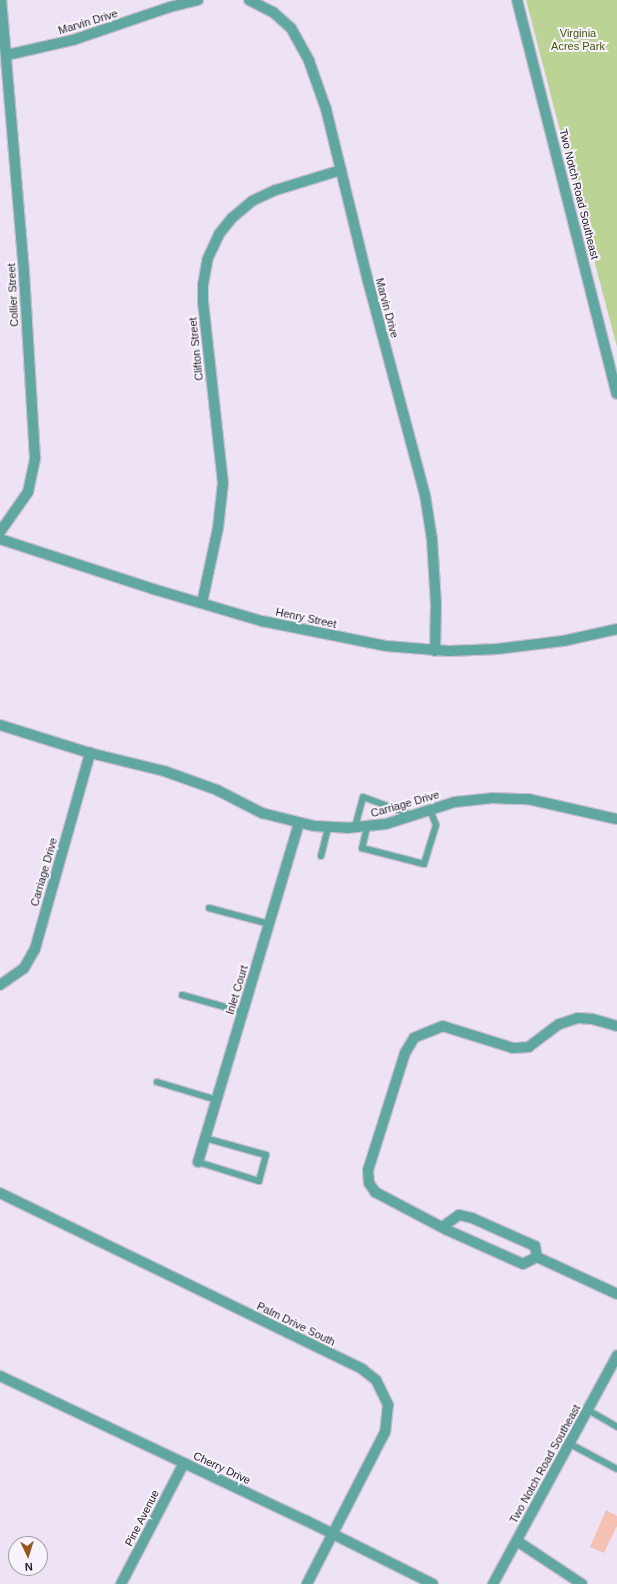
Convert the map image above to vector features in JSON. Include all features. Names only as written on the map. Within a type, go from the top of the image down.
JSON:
[{"type":"street","name":"Collier Street","points":[[0,532],[28,492],[35,458],[24,272],[7,55],[1,0]]},
{"type":"street","name":"Marvin Drive","points":[[7,55],[73,40],[170,6],[198,0]]},
{"type":"street","name":"Marvin Drive","points":[[249,0],[264,3],[291,28],[309,61],[326,109],[428,509],[436,604],[435,651]]},
{"type":"street","name":"Two Notch Road Southeast","points":[[517,0],[617,394]]},
{"type":"street","name":"Clifton Street","points":[[202,603],[218,528],[223,483],[203,303],[203,285],[208,258],[219,234],[232,218],[252,201],[276,190],[341,170]]},
{"type":"street","name":"Henry Street","points":[[0,539],[262,621],[354,640],[435,651],[529,646],[617,629]]},
{"type":"street","name":"Carriage Drive","points":[[0,725],[90,753],[196,781],[262,813],[299,824],[328,827],[367,827],[386,824],[430,809],[473,799],[510,798],[617,819]]},
{"type":"street","name":"Carriage Drive","points":[[0,984],[24,968],[35,949],[90,753]]},
{"type":"street","name":"Inlet Court","points":[[198,1162],[299,824]]},
{"type":"street","points":[[537,1257],[523,1264],[442,1227],[375,1192],[369,1183],[368,1170],[405,1053],[414,1038],[443,1026],[513,1048],[529,1047],[559,1024],[578,1018],[592,1018],[617,1026]]},
{"type":"street","name":"Palm Drive South","points":[[0,1193],[370,1373],[385,1396],[387,1424],[307,1584]]},
{"type":"street","points":[[442,1227],[459,1215],[472,1218],[535,1246],[537,1257]]},
{"type":"street","points":[[537,1257],[617,1294]]},
{"type":"street","name":"Two Notch Road Southeast","points":[[493,1584],[617,1356]]},
{"type":"street","name":"Cherry Drive","points":[[0,1376],[333,1534],[433,1584]]},
{"type":"street","name":"Pine Avenue","points":[[121,1584],[184,1463]]},
{"type":"street","points":[[517,1541],[582,1584]]},
{"type":"lane","points":[[355,828],[363,797],[413,815]]},
{"type":"lane","points":[[367,827],[362,848],[424,864],[436,825],[430,809]]},
{"type":"lane","points":[[321,856],[328,827]]},
{"type":"lane","points":[[209,908],[269,924]]},
{"type":"lane","points":[[182,995],[243,1012]]},
{"type":"lane","points":[[157,1082],[217,1100]]},
{"type":"lane","points":[[198,1162],[259,1181],[266,1155],[205,1138]]},
{"type":"lane","points":[[588,1410],[617,1427]]},
{"type":"lane","points":[[570,1444],[617,1469]]},
{"type":"green space","name":"Virginia Acres Park","points":[[526,0],[617,0],[617,347],[576,192]]},
{"type":"building","points":[[606,1510],[617,1516],[617,1526],[604,1553],[590,1547]]}]
